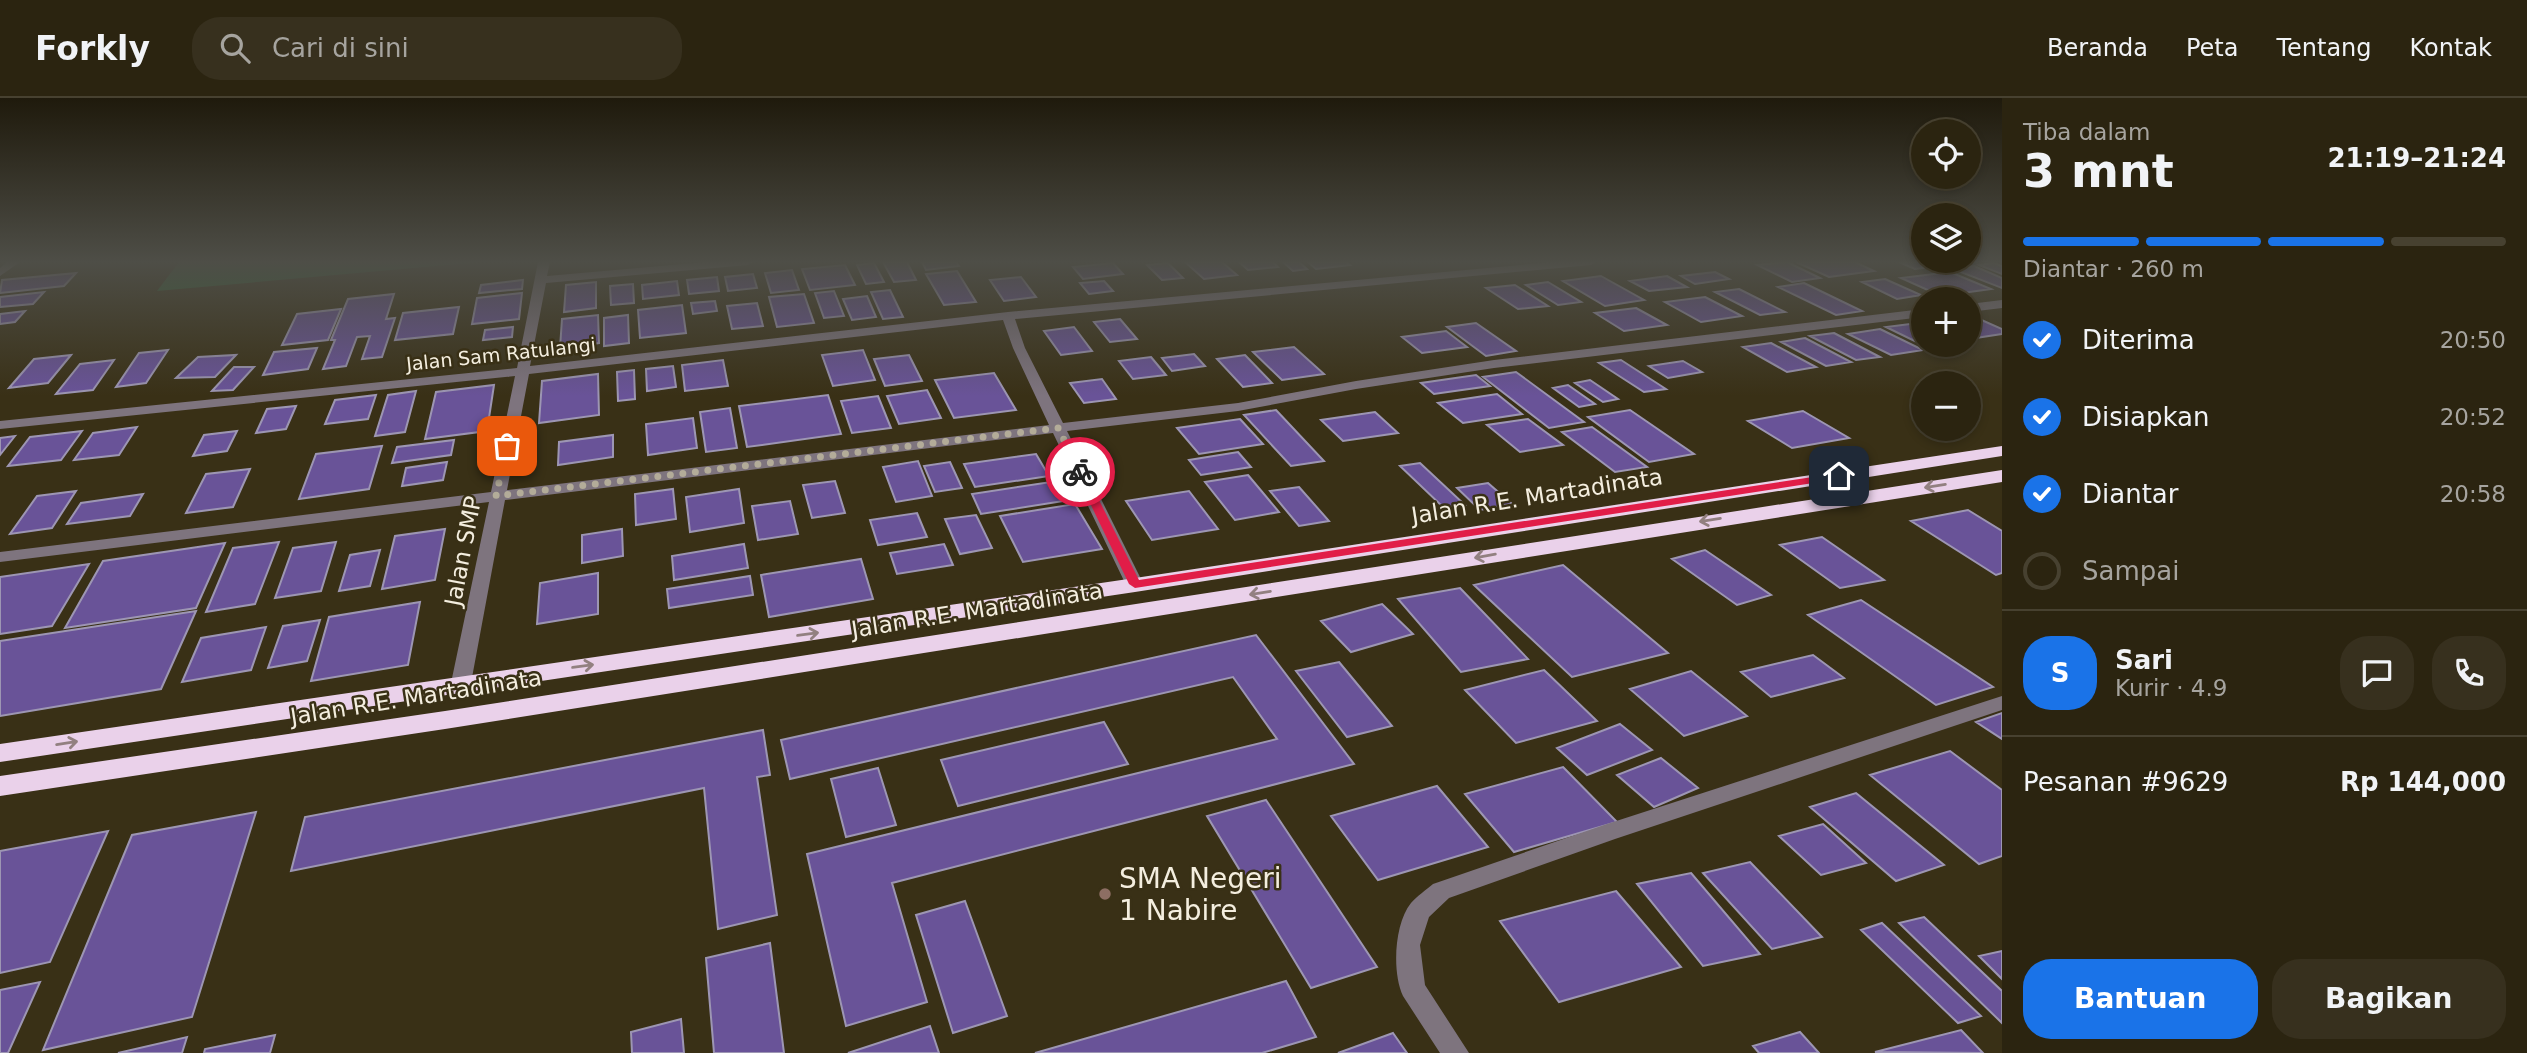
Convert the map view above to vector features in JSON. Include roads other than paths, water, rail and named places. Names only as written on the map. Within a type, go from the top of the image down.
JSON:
[{"type":"highway","name":"Jalan R.E. Martadinata","points":[[0,753],[1348,552],[2002,451]]},
{"type":"highway","name":"Jalan R.E. Martadinata","points":[[0,786],[445,720],[2002,476]]},
{"type":"highway","points":[[1348,552],[1368,575]]},
{"type":"street","name":"Jalan SMP","points":[[461,683],[536,307]]},
{"type":"street","name":"Jalan Sam Ratulangi","points":[[0,425],[1110,307]]},
{"type":"street","points":[[0,557],[1238,407],[1356,385],[1494,364],[1911,314]]},
{"type":"street","points":[[1008,316],[1019,348],[1135,584]]},
{"type":"street","points":[[1455,1053],[1412,988],[1408,945],[1419,911],[1441,891],[1607,833],[2002,703]]},
{"type":"place","name":"SMA Negeri 1 Nabire","points":[[1105,894]]}]
